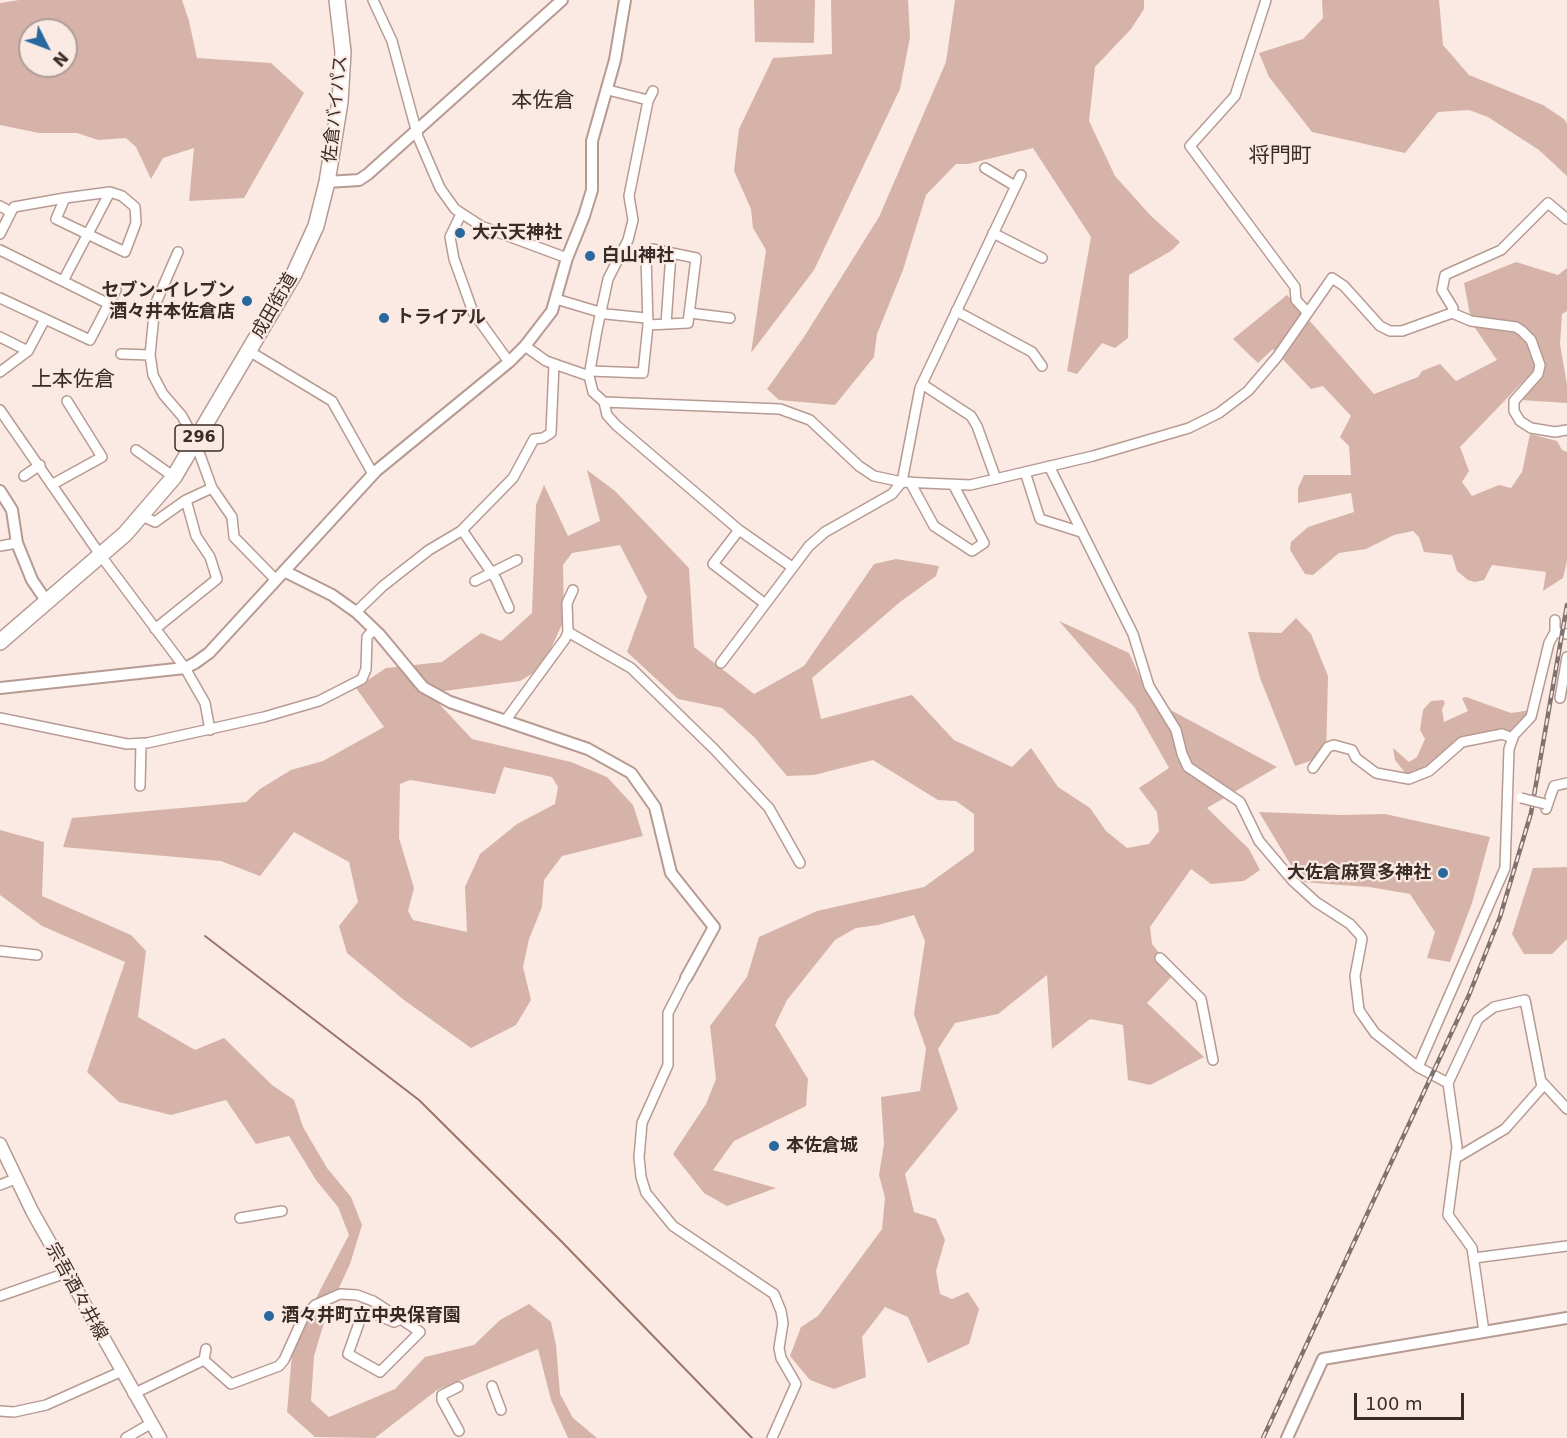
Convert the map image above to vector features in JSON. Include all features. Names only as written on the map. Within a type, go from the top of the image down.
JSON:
[{"type":"highway","name":"佐倉バイパス","points":[[327,182],[340,102],[342,72],[343,52],[338,0]]},
{"type":"highway","name":"成田街道","points":[[0,642],[101,556],[142,516],[174,477],[294,274],[316,226],[327,182]]},
{"type":"main road","name":"宗吾酒々井線","points":[[0,1143],[15,1179],[120,1372],[160,1438]]},
{"type":"street","points":[[373,0],[392,41],[417,133],[440,188],[461,214],[481,226],[567,258]]},
{"type":"street","points":[[327,182],[359,180],[417,133],[562,0]]},
{"type":"street","points":[[0,688],[185,668],[209,653],[373,474],[510,362],[525,346],[547,321],[592,190],[592,141],[608,90],[625,0]]},
{"type":"street","points":[[1266,0],[1230,104],[1190,146],[1295,287],[1296,300],[1307,312]]},
{"type":"street","points":[[608,90],[651,95],[630,196],[633,220],[622,252],[608,279],[600,312],[590,374],[593,392],[604,402],[608,415],[616,425],[739,530],[792,567]]},
{"type":"street","points":[[985,168],[1015,186]]},
{"type":"street","points":[[721,663],[809,546],[825,532],[892,494],[906,482],[922,384],[1021,175]]},
{"type":"street","points":[[63,281],[110,192]]},
{"type":"street","points":[[0,234],[14,207],[65,198],[110,192],[122,196],[135,207],[136,223],[125,252],[56,219],[65,198]]},
{"type":"street","points":[[1452,313],[1453,308],[1442,290],[1445,275],[1501,250],[1548,203],[1567,219]]},
{"type":"street","points":[[0,206],[11,212]]},
{"type":"street","points":[[461,214],[450,237],[454,259],[472,312],[510,362]]},
{"type":"street","points":[[993,233],[1042,258]]},
{"type":"street","points":[[525,346],[554,364],[590,374],[643,373],[647,321],[645,258],[652,249],[696,258],[688,323],[666,324],[647,321],[600,312],[556,299]]},
{"type":"street","points":[[0,250],[109,304]]},
{"type":"street","points":[[178,252],[155,305],[150,355],[153,375],[163,394],[183,416],[190,431]]},
{"type":"street","points":[[622,252],[645,258]]},
{"type":"street","points":[[666,324],[671,253]]},
{"type":"street","points":[[604,402],[780,410],[798,414],[823,430],[859,466],[874,476],[906,482],[928,481],[954,486],[996,479],[1093,456],[1189,428],[1219,413],[1240,398],[1277,357],[1332,278],[1360,302],[1380,326],[1390,331],[1402,331],[1452,313],[1471,321],[1516,327],[1531,340],[1540,365],[1538,374],[1514,401],[1514,411],[1520,421],[1531,428],[1556,432],[1567,430]]},
{"type":"street","points":[[0,298],[90,340],[116,290]]},
{"type":"street","points":[[956,311],[1032,352],[1042,366]]},
{"type":"street","points":[[690,313],[730,318]]},
{"type":"street","points":[[0,372],[28,351],[45,319]]},
{"type":"street","points":[[0,337],[28,351]]},
{"type":"street","points":[[249,351],[332,401],[373,474]]},
{"type":"street","points":[[121,354],[150,355]]},
{"type":"street","points":[[356,612],[383,586],[429,550],[447,542],[462,530],[513,478],[534,440],[551,433],[554,364]]},
{"type":"street","points":[[922,384],[971,416],[977,426],[996,479]]},
{"type":"street","points":[[53,484],[102,457],[67,401]]},
{"type":"street","points":[[0,410],[101,556],[185,668],[206,703],[210,729]]},
{"type":"street","points":[[136,450],[174,477]]},
{"type":"street","points":[[201,456],[212,488],[232,517],[234,537],[276,580]]},
{"type":"street","points":[[24,476],[40,465]]},
{"type":"street","points":[[1049,466],[1133,634],[1149,686],[1176,730],[1188,767],[1240,802],[1259,841],[1293,880],[1316,902],[1350,924],[1360,935],[1362,939],[1355,976],[1359,1010],[1375,1033],[1418,1067],[1448,1083]]},
{"type":"street","points":[[1026,472],[1040,519],[1081,532]]},
{"type":"street","points":[[906,482],[934,525],[972,551],[984,543],[954,486]]},
{"type":"street","points":[[142,516],[155,522],[186,500],[212,488]]},
{"type":"street","points":[[0,491],[12,510],[17,543],[32,580],[47,602]]},
{"type":"street","points":[[155,629],[218,579],[210,557],[196,536],[186,500]]},
{"type":"street","points":[[462,530],[492,573],[509,608]]},
{"type":"street","points":[[739,530],[713,564],[764,603]]},
{"type":"street","points":[[0,546],[17,543]]},
{"type":"street","points":[[475,581],[517,560]]},
{"type":"street","points":[[284,571],[332,596],[356,612],[374,629],[423,687],[450,702],[601,755],[622,766],[645,790],[661,824],[665,857],[671,873],[714,927],[668,1012],[668,1065],[642,1123],[639,1156],[641,1176],[646,1193],[673,1226],[774,1294],[782,1311],[780,1358],[796,1384],[772,1438]]},
{"type":"street","points":[[505,721],[566,639],[568,632],[567,603],[573,590]]},
{"type":"street","points":[[1418,1067],[1505,868],[1507,795],[1512,738],[1531,717],[1549,644],[1555,632],[1555,620]]},
{"type":"street","points":[[0,718],[127,744],[210,729],[319,701],[362,679],[366,669],[367,637],[374,629]]},
{"type":"street","points":[[568,632],[631,668],[714,749],[769,808],[800,863]]},
{"type":"street","points":[[1555,632],[1567,634]]},
{"type":"street","points":[[1560,698],[1567,657]]},
{"type":"street","points":[[1313,768],[1328,747],[1334,745],[1352,750],[1356,758],[1376,774],[1409,779],[1429,771],[1462,742],[1502,734],[1512,738]]},
{"type":"street","points":[[140,786],[141,743]]},
{"type":"street","points":[[1507,795],[1546,806],[1554,786],[1567,783]]},
{"type":"street","points":[[0,951],[37,955]]},
{"type":"street","points":[[1160,958],[1201,999],[1213,1060]]},
{"type":"street","points":[[1484,1332],[1472,1248],[1448,1215],[1456,1158],[1448,1083],[1478,1019],[1494,1007],[1525,1000],[1543,1083],[1567,1109]]},
{"type":"street","points":[[1456,1158],[1505,1129],[1543,1083]]},
{"type":"street","points":[[0,1185],[15,1179]]},
{"type":"street","points":[[240,1218],[282,1211]]},
{"type":"street","points":[[1474,1258],[1567,1246]]},
{"type":"street","points":[[0,1296],[66,1273]]},
{"type":"street","points":[[204,1360],[231,1384],[279,1366],[303,1318],[315,1305],[332,1295],[349,1294],[366,1298],[401,1319],[420,1332],[380,1372],[348,1354],[364,1309],[394,1322],[401,1319]]},
{"type":"street","points":[[1287,1438],[1323,1359],[1567,1318]]},
{"type":"street","points":[[204,1360],[206,1348]]},
{"type":"street","points":[[133,1394],[204,1360]]},
{"type":"street","points":[[0,1411],[14,1412],[46,1405],[120,1372]]},
{"type":"street","points":[[492,1386],[501,1410]]},
{"type":"street","points":[[458,1387],[442,1395],[442,1400],[459,1431]]},
{"type":"street","points":[[126,1438],[150,1424]]},
{"type":"shaded area","points":[[19,0],[182,0],[197,58],[271,63],[304,93],[244,198],[189,201],[194,148],[163,158],[151,179],[136,147],[126,138],[98,140],[77,133],[39,133],[0,125],[0,3]]},
{"type":"shaded area","points":[[754,0],[815,0],[814,43],[755,42]]},
{"type":"shaded area","points":[[831,0],[908,0],[910,37],[900,89],[814,270],[751,353],[766,250],[753,228],[751,209],[734,171],[739,129],[773,58],[832,54]]},
{"type":"shaded area","points":[[955,0],[1144,0],[1144,9],[1131,29],[1095,67],[1089,121],[1115,176],[1151,216],[1180,242],[1171,251],[1129,275],[1128,338],[1115,348],[1102,343],[1077,374],[1067,371],[1091,237],[1033,148],[968,164],[956,164],[926,195],[903,270],[877,334],[874,357],[835,405],[779,400],[767,389],[804,337],[879,217],[946,62]]},
{"type":"shaded area","points":[[1322,0],[1439,0],[1443,45],[1469,75],[1543,105],[1564,119],[1567,124],[1567,176],[1539,150],[1488,117],[1469,110],[1438,112],[1405,153],[1312,132],[1269,77],[1259,53],[1303,39],[1323,18]]},
{"type":"shaded area","points":[[1516,262],[1558,275],[1567,268],[1567,311],[1562,314],[1560,344],[1567,385],[1567,403],[1521,400],[1542,378],[1541,364],[1523,329],[1471,320],[1464,283]]},
{"type":"shaded area","points":[[1287,295],[1374,394],[1418,377],[1422,371],[1440,364],[1456,381],[1497,360],[1471,322],[1515,328],[1530,341],[1539,365],[1460,447],[1469,471],[1462,482],[1472,496],[1499,485],[1511,488],[1522,472],[1530,434],[1557,441],[1562,450],[1567,452],[1567,561],[1563,578],[1543,591],[1546,572],[1492,565],[1484,580],[1475,582],[1468,580],[1457,571],[1452,555],[1424,552],[1419,537],[1413,531],[1394,535],[1366,549],[1339,553],[1313,575],[1305,574],[1290,550],[1291,542],[1308,527],[1354,512],[1351,493],[1298,503],[1298,488],[1304,475],[1351,475],[1349,446],[1340,437],[1351,416],[1323,386],[1311,389],[1273,349],[1258,363],[1233,339]]},
{"type":"shaded area","points":[[587,470],[615,491],[689,568],[694,647],[754,694],[804,666],[874,564],[896,559],[939,566],[936,576],[900,602],[812,678],[821,719],[912,695],[954,740],[1012,767],[1031,748],[1058,787],[1090,808],[1106,831],[1127,848],[1149,844],[1159,831],[1157,812],[1139,788],[1169,768],[1135,708],[1059,621],[1129,653],[1150,699],[1277,767],[1207,808],[1249,849],[1260,870],[1244,881],[1211,884],[1191,869],[1150,927],[1152,944],[1175,973],[1147,1003],[1204,1057],[1150,1085],[1128,1080],[1123,1025],[1090,1019],[1052,1049],[1047,975],[998,1014],[955,1023],[938,1049],[958,1109],[905,1174],[914,1212],[936,1219],[945,1240],[936,1271],[940,1294],[952,1299],[968,1292],[979,1309],[969,1344],[928,1363],[908,1317],[885,1307],[862,1337],[866,1377],[834,1389],[810,1380],[790,1356],[801,1327],[818,1316],[882,1229],[885,1198],[879,1175],[884,1144],[881,1097],[920,1091],[926,1049],[914,1014],[925,941],[914,915],[878,925],[856,928],[835,940],[787,1000],[775,1025],[808,1079],[806,1106],[734,1141],[713,1170],[776,1188],[727,1206],[704,1193],[673,1154],[706,1104],[716,1079],[710,1026],[747,977],[759,937],[817,911],[924,887],[974,851],[974,814],[956,801],[938,800],[873,760],[814,775],[787,776],[754,737],[722,708],[678,699],[627,652],[647,597],[620,545],[572,553],[563,565],[564,620],[542,668],[520,681],[429,693],[472,739],[571,762],[607,777],[633,805],[643,836],[562,856],[544,880],[542,907],[529,939],[523,967],[531,1000],[516,1025],[471,1048],[404,1000],[347,953],[339,926],[358,902],[349,862],[294,832],[260,876],[221,861],[63,847],[72,818],[246,802],[260,789],[291,770],[323,761],[384,727],[356,688],[386,668],[442,662],[481,633],[501,641],[532,613],[536,505],[544,485],[568,536],[600,521]],"holes":[[[504,767],[552,777],[558,787],[555,804],[517,824],[480,854],[465,887],[467,932],[413,920],[408,911],[414,888],[399,838],[400,784],[410,780],[495,794]]]},
{"type":"shaded area","points":[[1296,618],[1311,634],[1328,676],[1326,756],[1295,766],[1260,678],[1248,632],[1281,633]]},
{"type":"shaded area","points":[[1466,697],[1511,713],[1531,710],[1514,733],[1476,736],[1432,766],[1414,775],[1406,774],[1395,760],[1393,748],[1409,762],[1417,757],[1425,739],[1420,730],[1423,710],[1431,701],[1443,700],[1445,703],[1442,709],[1444,722],[1468,711],[1462,698]]},
{"type":"shaded area","points":[[1259,812],[1385,814],[1490,837],[1472,903],[1450,962],[1427,958],[1435,932],[1410,894],[1369,887],[1301,882]]},
{"type":"shaded area","points":[[0,830],[44,842],[42,896],[131,935],[146,951],[138,1017],[195,1050],[224,1038],[272,1085],[294,1100],[303,1127],[327,1168],[351,1197],[362,1225],[350,1264],[326,1316],[314,1356],[311,1401],[329,1417],[395,1389],[425,1357],[474,1345],[500,1320],[529,1304],[551,1322],[556,1345],[560,1394],[573,1418],[597,1438],[568,1438],[551,1400],[538,1349],[437,1390],[375,1438],[315,1437],[287,1412],[293,1342],[349,1235],[338,1207],[316,1180],[289,1136],[256,1144],[226,1100],[171,1115],[119,1102],[87,1072],[125,962],[42,926],[0,895]]},
{"type":"shaded area","points":[[1567,867],[1567,939],[1552,954],[1524,954],[1512,934],[1533,868]]},
{"type":"waterway","points":[[205,936],[419,1100],[562,1242],[752,1438]]},
{"type":"railway","points":[[1263,1438],[1469,995],[1500,917],[1531,813],[1567,605]]},
{"type":"place","name":"大六天神社","points":[[460,233]]},
{"type":"place","name":"白山神社","points":[[590,256]]},
{"type":"place","name":"セブン-イレブン 酒々井本佐倉店","points":[[247,301]]},
{"type":"place","name":"トライアル","points":[[384,318]]},
{"type":"place","name":"大佐倉麻賀多神社","points":[[1443,873]]},
{"type":"place","name":"本佐倉城","points":[[774,1146]]},
{"type":"place","name":"酒々井町立中央保育園","points":[[269,1316]]},
{"type":"district","name":"本佐倉","points":[[543,102]]},
{"type":"district","name":"将門町","points":[[1280,157]]},
{"type":"district","name":"上本佐倉","points":[[73,381]]}]
